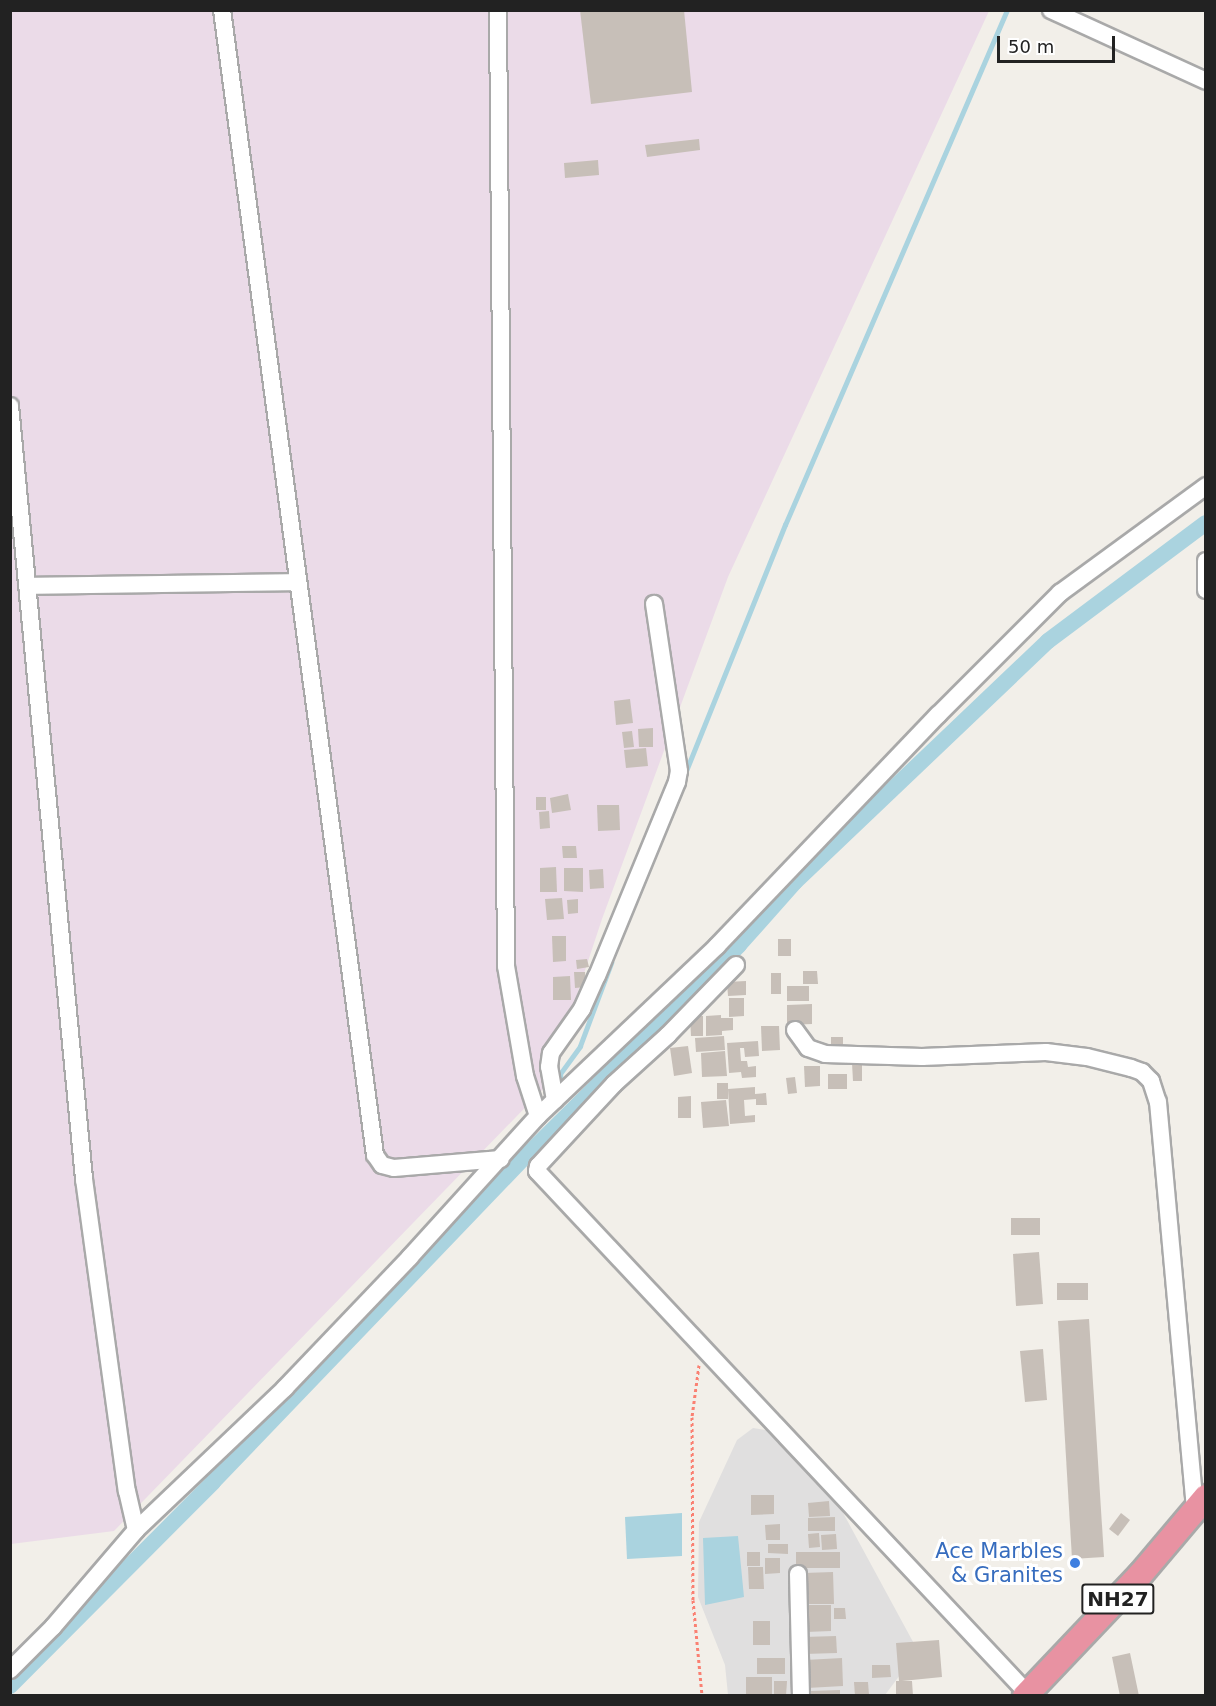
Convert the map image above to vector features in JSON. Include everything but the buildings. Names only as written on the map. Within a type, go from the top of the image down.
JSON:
[{"type":"highway","name":"NH27","points":[[1028,1695],[1140,1575],[1200,1504]]},
{"type":"street","points":[[222,10],[375,1155],[382,1165],[394,1168],[501,1159]]},
{"type":"street","points":[[498,10],[506,966],[525,1076],[538,1116]]},
{"type":"street","points":[[1051,10],[1206,81]]},
{"type":"street","points":[[10,406],[84,1179],[127,1491],[136,1530]]},
{"type":"street","points":[[10,1670],[53,1627],[136,1530],[285,1389],[501,1159],[538,1116],[724,939],[938,715],[1060,593],[1206,486]]},
{"type":"street","points":[[1206,561],[1206,590]]},
{"type":"street","points":[[27,586],[297,582]]},
{"type":"street","points":[[555,1100],[549,1067],[551,1053],[582,1009],[677,782],[679,771],[654,604]]},
{"type":"street","points":[[736,964],[668,1035],[614,1084],[538,1166],[537,1171],[1028,1695]]},
{"type":"street","points":[[795,1030],[808,1048],[825,1054],[922,1057],[1046,1052],[1087,1057],[1131,1068],[1142,1072],[1151,1081],[1158,1102],[1200,1504]]},
{"type":"street","points":[[594,1063],[614,1084]]},
{"type":"street","points":[[798,1574],[801,1695]]},
{"type":"path","points":[[701,1344],[693,1418],[693,1600],[702,1695]]},
{"type":"shaded area","points":[[10,11],[989,11],[728,577],[602,919],[547,1085],[114,1531],[11,1544]]},
{"type":"shaded area","points":[[753,1428],[777,1432],[835,1498],[918,1651],[885,1695],[728,1695],[725,1665],[698,1597],[699,1522],[737,1440]]},
{"type":"water","points":[[682,1513],[682,1556],[627,1559],[625,1517]]},
{"type":"water","points":[[738,1536],[744,1597],[705,1605],[703,1538]]},
{"type":"waterway","points":[[686,771],[785,525],[1007,10]]},
{"type":"waterway","points":[[10,1686],[213,1482],[526,1156],[739,945],[795,882],[1048,641],[1206,523]]},
{"type":"waterway","points":[[561,1082],[560,1074],[580,1046],[611,963]]},
{"type":"place","name":"Ace Marbles & Granites","points":[[1075,1563]]}]
